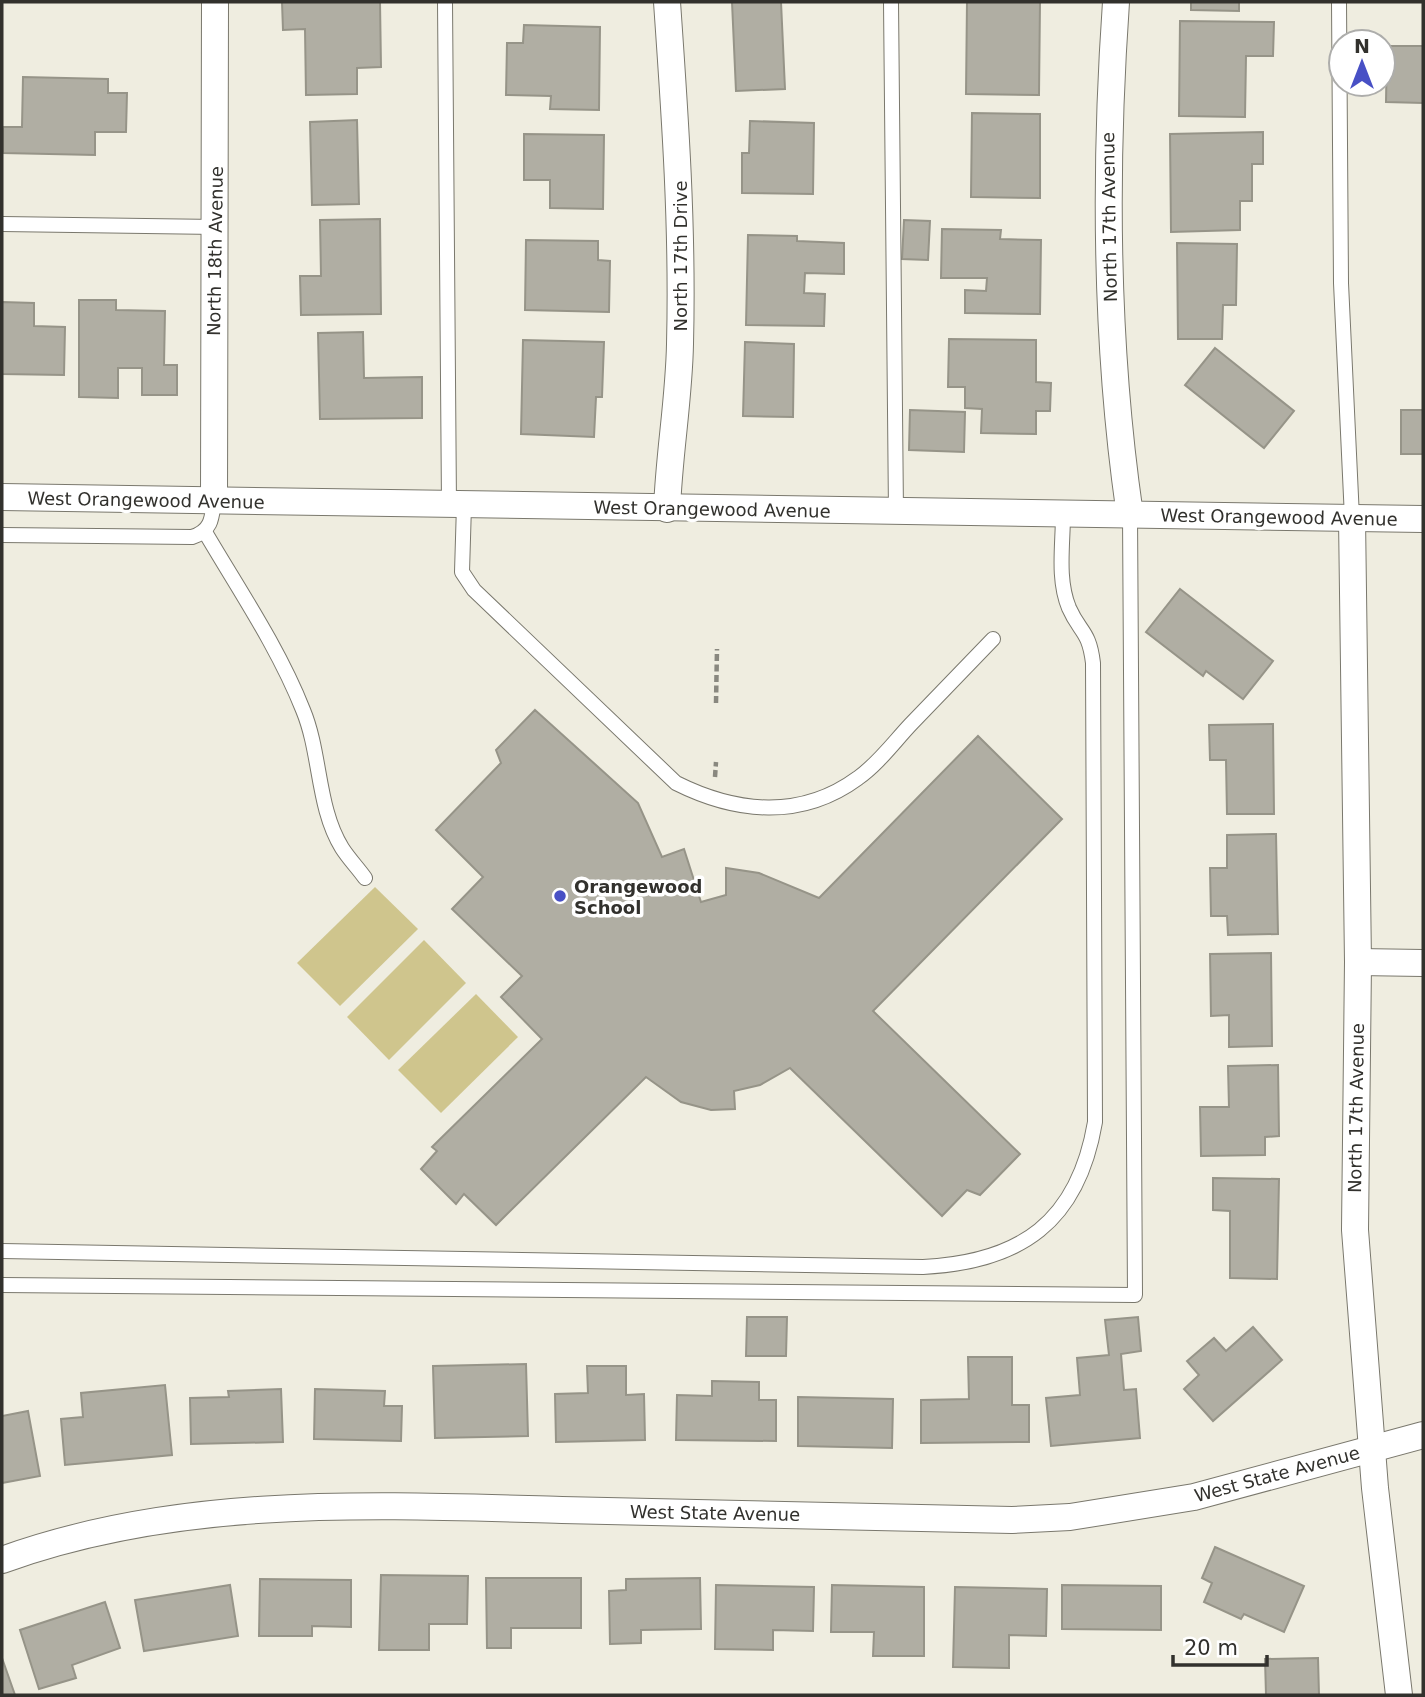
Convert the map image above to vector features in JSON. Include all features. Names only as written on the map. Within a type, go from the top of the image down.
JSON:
[{"type":"street","name":"North 18th Avenue","points":[[214,501],[215,2]]},
{"type":"street","name":"North 17th Drive","points":[[667,2],[681,202],[680,347],[669,457],[667,509]]},
{"type":"street","name":"North 17th Avenue","points":[[1116,2],[1109,100],[1107,262],[1123,467],[1130,515]]},
{"type":"street","name":"West Orangewood Avenue","points":[[2,497],[1423,519]]},
{"type":"street","name":"North 17th Avenue","points":[[1352,518],[1358,962],[1355,1230],[1372,1449],[1399,1695]]},
{"type":"street","points":[[1358,962],[1423,963]]},
{"type":"street","name":"West State Avenue","points":[[2,1560],[38,1547],[120,1528],[261,1509],[389,1506],[1012,1520],[1070,1517],[1194,1497],[1423,1435]]},
{"type":"lane","points":[[444,2],[456,505],[462,572],[474,590],[676,783],[707,799],[734,806],[794,808],[827,797],[860,778],[993,639]]},
{"type":"lane","points":[[891,2],[896,512]]},
{"type":"lane","points":[[1339,2],[1341,283],[1352,518]]},
{"type":"lane","points":[[2,224],[216,227]]},
{"type":"lane","points":[[2,535],[192,537],[205,532],[210,524],[214,501]]},
{"type":"lane","points":[[2,1251],[923,1267],[961,1265],[990,1258],[1028,1240],[1052,1222],[1075,1189],[1089,1154],[1095,1122],[1093,663],[1090,639],[1070,610],[1062,584],[1063,514]]},
{"type":"lane","points":[[2,1285],[1135,1295],[1130,515]]},
{"type":"lane","points":[[205,532],[270,643],[303,708],[313,736],[328,814],[341,847],[365,878]]},
{"type":"path","points":[[716,703],[717,649]]},
{"type":"shaded area","points":[[375,887],[418,929],[340,1006],[297,963]]},
{"type":"shaded area","points":[[424,940],[466,983],[389,1060],[347,1017]]},
{"type":"shaded area","points":[[476,994],[518,1037],[441,1113],[398,1070]]},
{"type":"building","points":[[282,2],[380,2],[381,67],[357,68],[357,94],[306,95],[305,29],[283,30]]},
{"type":"building","points":[[732,2],[781,2],[785,89],[736,91]]},
{"type":"building","points":[[967,2],[1040,2],[1039,95],[966,94]]},
{"type":"building","points":[[1191,2],[1239,2],[1239,11],[1191,10]]},
{"type":"building","points":[[1180,21],[1274,22],[1273,56],[1246,56],[1245,117],[1179,116]]},
{"type":"building","points":[[524,25],[600,27],[599,110],[550,109],[551,96],[506,95],[507,43],[523,43]]},
{"type":"building","points":[[1397,46],[1423,46],[1423,103],[1386,102],[1386,98],[1397,98]]},
{"type":"building","points":[[23,77],[108,79],[108,93],[127,93],[126,132],[95,132],[95,155],[3,153],[3,127],[22,127]]},
{"type":"building","points":[[972,113],[1040,114],[1040,198],[971,197]]},
{"type":"building","points":[[357,120],[359,204],[312,205],[310,122]]},
{"type":"building","points":[[750,121],[814,123],[813,194],[742,193],[742,153],[749,153]]},
{"type":"building","points":[[1263,132],[1263,164],[1252,164],[1252,201],[1240,201],[1240,230],[1171,232],[1170,134]]},
{"type":"building","points":[[524,134],[604,135],[603,209],[550,208],[550,180],[524,180]]},
{"type":"building","points":[[380,219],[381,314],[301,315],[300,276],[321,276],[320,220]]},
{"type":"building","points":[[904,220],[930,221],[928,260],[902,259]]},
{"type":"building","points":[[942,229],[1001,230],[1000,239],[1041,240],[1040,314],[965,313],[965,290],[986,291],[987,278],[941,278]]},
{"type":"building","points":[[748,235],[797,236],[797,241],[844,243],[844,274],[805,273],[804,293],[825,294],[824,326],[746,325]]},
{"type":"building","points":[[526,240],[598,241],[598,260],[610,261],[609,312],[525,310]]},
{"type":"building","points":[[1177,243],[1237,244],[1236,305],[1223,305],[1222,339],[1178,339]]},
{"type":"building","points":[[79,300],[116,300],[116,310],[165,311],[164,365],[177,365],[177,395],[142,395],[142,368],[118,368],[118,398],[79,397]]},
{"type":"building","points":[[2,302],[34,303],[34,326],[65,327],[64,375],[2,374]]},
{"type":"building","points":[[363,332],[364,378],[422,377],[422,418],[320,419],[318,333]]},
{"type":"building","points":[[949,339],[1036,340],[1036,382],[1051,383],[1050,411],[1036,411],[1036,434],[981,433],[982,409],[965,408],[965,387],[948,387]]},
{"type":"building","points":[[523,340],[604,342],[602,397],[596,397],[594,437],[521,434]]},
{"type":"building","points":[[745,342],[794,344],[793,417],[743,416]]},
{"type":"building","points":[[1215,348],[1294,411],[1264,448],[1185,385]]},
{"type":"building","points":[[910,410],[965,412],[964,452],[909,450]]},
{"type":"building","points":[[1401,410],[1423,410],[1423,454],[1401,454]]},
{"type":"building","points":[[1180,589],[1273,661],[1243,699],[1206,671],[1203,676],[1146,632]]},
{"type":"building","points":[[535,710],[638,803],[662,857],[684,849],[701,902],[726,895],[726,868],[759,873],[819,898],[978,736],[1062,819],[873,1011],[1020,1154],[980,1195],[967,1190],[942,1216],[790,1068],[760,1085],[734,1091],[735,1109],[711,1110],[681,1102],[646,1077],[496,1225],[464,1194],[456,1204],[421,1169],[437,1151],[432,1147],[542,1039],[501,997],[522,976],[452,909],[483,877],[436,830],[501,763],[496,750]]},
{"type":"building","points":[[1273,724],[1274,814],[1227,814],[1226,760],[1210,760],[1209,725]]},
{"type":"building","points":[[1276,834],[1278,934],[1228,935],[1227,916],[1211,916],[1210,868],[1227,868],[1227,835]]},
{"type":"building","points":[[1271,953],[1272,1046],[1229,1047],[1229,1015],[1211,1016],[1210,954]]},
{"type":"building","points":[[1278,1065],[1279,1136],[1265,1137],[1265,1155],[1201,1156],[1200,1107],[1229,1107],[1228,1066]]},
{"type":"building","points":[[1213,1178],[1279,1179],[1277,1279],[1230,1278],[1230,1211],[1213,1210]]},
{"type":"building","points":[[747,1317],[787,1317],[786,1356],[746,1356]]},
{"type":"building","points":[[1138,1317],[1141,1351],[1121,1354],[1124,1390],[1136,1389],[1140,1438],[1051,1446],[1046,1398],[1080,1395],[1077,1358],[1109,1355],[1105,1320]]},
{"type":"building","points":[[1253,1327],[1282,1360],[1213,1421],[1184,1389],[1199,1375],[1187,1361],[1214,1338],[1226,1351]]},
{"type":"building","points":[[968,1357],[1012,1357],[1012,1405],[1029,1405],[1029,1442],[921,1443],[921,1400],[969,1399]]},
{"type":"building","points":[[526,1364],[528,1436],[435,1438],[433,1366]]},
{"type":"building","points":[[587,1366],[626,1366],[626,1395],[644,1394],[645,1440],[556,1442],[555,1394],[588,1393]]},
{"type":"building","points":[[712,1381],[759,1382],[759,1400],[776,1400],[776,1441],[676,1440],[677,1395],[712,1396]]},
{"type":"building","points":[[165,1385],[172,1455],[65,1465],[61,1419],[83,1417],[81,1393]]},
{"type":"building","points":[[281,1389],[283,1442],[191,1444],[190,1398],[229,1397],[228,1391]]},
{"type":"building","points":[[315,1389],[385,1391],[384,1406],[402,1406],[401,1441],[314,1439]]},
{"type":"building","points":[[798,1397],[893,1399],[892,1448],[798,1446]]},
{"type":"building","points":[[28,1411],[40,1476],[2,1483],[2,1416]]},
{"type":"building","points":[[1215,1547],[1304,1586],[1284,1632],[1244,1614],[1241,1619],[1204,1602],[1212,1583],[1202,1578]]},
{"type":"building","points":[[381,1575],[468,1576],[467,1624],[429,1624],[429,1650],[379,1650]]},
{"type":"building","points":[[486,1578],[581,1578],[581,1628],[511,1628],[511,1648],[487,1648]]},
{"type":"building","points":[[700,1578],[701,1629],[641,1630],[641,1643],[610,1644],[609,1591],[626,1590],[626,1579]]},
{"type":"building","points":[[260,1579],[351,1580],[351,1627],[312,1626],[312,1636],[259,1636]]},
{"type":"building","points":[[230,1585],[238,1636],[144,1651],[135,1600]]},
{"type":"building","points":[[716,1585],[814,1587],[813,1631],[773,1630],[773,1650],[715,1649]]},
{"type":"building","points":[[832,1585],[924,1587],[924,1656],[873,1656],[874,1632],[831,1632]]},
{"type":"building","points":[[1062,1585],[1161,1586],[1161,1630],[1062,1629]]},
{"type":"building","points":[[955,1587],[1047,1589],[1046,1636],[1009,1635],[1009,1668],[953,1667]]},
{"type":"building","points":[[105,1602],[120,1648],[72,1665],[76,1678],[39,1689],[20,1630]]},
{"type":"building","points":[[2,1658],[15,1695],[2,1695]]},
{"type":"building","points":[[1318,1658],[1319,1695],[1266,1695],[1265,1659]]},
{"type":"place","name":"Orangewood School","points":[[560,896]]}]
